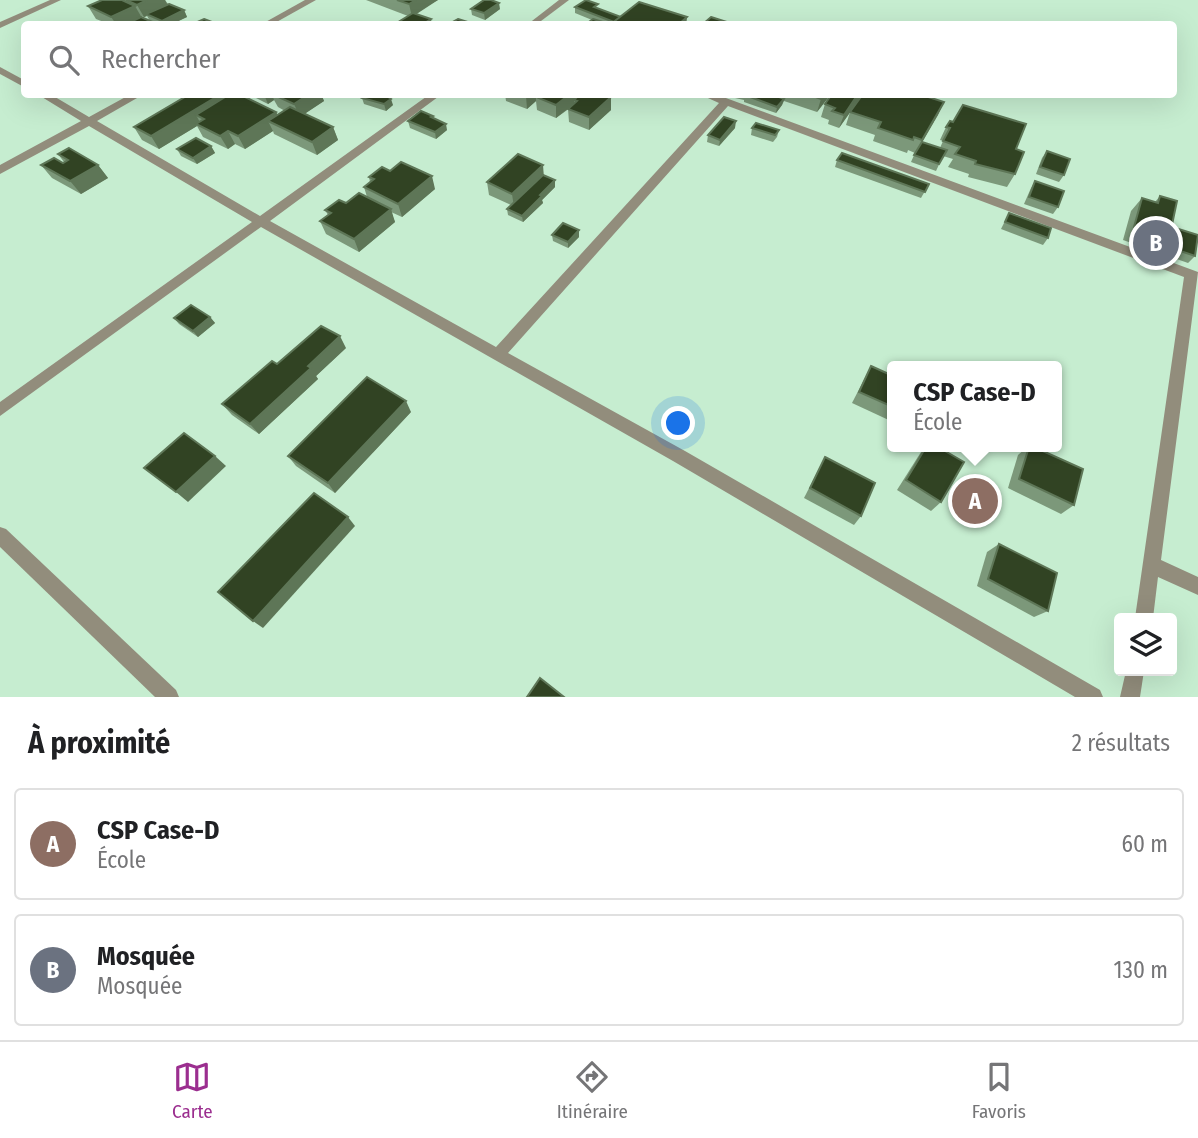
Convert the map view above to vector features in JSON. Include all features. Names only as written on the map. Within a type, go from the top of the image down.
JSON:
[{"type":"street","points":[[0,25],[57,0]]},
{"type":"street","points":[[273,21],[313,0]]},
{"type":"street","points":[[536,21],[565,0]]},
{"type":"street","points":[[0,70],[21,82]]},
{"type":"street","points":[[49,98],[263,223],[499,353],[1093,697]]},
{"type":"street","points":[[0,170],[132,98]]},
{"type":"street","points":[[0,410],[263,223],[432,98]]},
{"type":"street","points":[[715,98],[1195,276],[1145,613]]},
{"type":"street","points":[[499,353],[726,102]]},
{"type":"street","points":[[0,535],[169,697]]},
{"type":"street","points":[[1153,565],[1198,586]]},
{"type":"street","points":[[1130,697],[1134,676]]},
{"type":"building","points":[[102,0],[122,0],[135,6],[111,17],[88,6]]},
{"type":"building","points":[[126,0],[147,0],[137,5]]},
{"type":"building","points":[[397,0],[416,0],[409,4]]},
{"type":"building","points":[[484,0],[499,3],[484,13],[471,9]]},
{"type":"building","points":[[586,0],[598,4],[594,7],[621,17],[611,21],[575,7]]},
{"type":"building","points":[[639,2],[687,17],[682,21],[615,21]]},
{"type":"building","points":[[169,4],[184,10],[162,21],[146,14]]},
{"type":"building","points":[[413,13],[431,19],[428,21],[400,21]]},
{"type":"building","points":[[141,17],[150,21],[132,21]]},
{"type":"building","points":[[711,17],[724,21],[706,21]]},
{"type":"building","points":[[183,98],[214,98],[151,136],[134,127]]},
{"type":"building","points":[[224,98],[247,98],[276,112],[238,136],[228,131],[220,136],[196,124],[204,119],[196,115]]},
{"type":"building","points":[[281,98],[303,98],[294,104]]},
{"type":"building","points":[[362,98],[391,99],[384,104]]},
{"type":"building","points":[[538,98],[565,98],[556,105]]},
{"type":"building","points":[[610,98],[589,117],[568,109],[577,101],[574,100]]},
{"type":"building","points":[[753,98],[784,99],[777,107]]},
{"type":"building","points":[[829,98],[855,98],[844,115],[832,111],[835,108],[825,104]]},
{"type":"building","points":[[860,98],[932,98],[944,102],[922,140],[914,137],[913,140],[878,128],[881,122],[850,112]]},
{"type":"building","points":[[963,105],[1026,124],[1016,149],[1024,152],[1015,174],[975,164],[976,161],[955,154],[960,147],[943,141],[950,128],[946,127],[950,121],[953,122]]},
{"type":"building","points":[[290,107],[333,127],[312,142],[268,121]]},
{"type":"building","points":[[421,111],[446,124],[435,132],[408,121]]},
{"type":"building","points":[[724,117],[736,121],[720,140],[708,135]]},
{"type":"building","points":[[756,123],[779,130],[775,135],[752,128]]},
{"type":"building","points":[[196,138],[211,146],[193,158],[177,149]]},
{"type":"building","points":[[922,142],[947,150],[939,164],[914,155]]},
{"type":"building","points":[[69,148],[98,165],[70,181],[41,165],[54,158],[63,163],[68,160],[58,154]]},
{"type":"building","points":[[1047,151],[1070,159],[1064,175],[1040,167]]},
{"type":"building","points":[[842,153],[929,184],[925,192],[837,160]]},
{"type":"building","points":[[518,154],[543,165],[512,194],[487,182]]},
{"type":"building","points":[[401,162],[432,176],[398,204],[364,187],[374,179],[369,177],[382,167],[390,171]]},
{"type":"building","points":[[543,175],[555,180],[522,216],[507,209]]},
{"type":"building","points":[[1035,181],[1064,191],[1058,207],[1029,197]]},
{"type":"building","points":[[359,193],[391,209],[354,239],[320,221],[331,213],[325,210],[339,200],[346,203]]},
{"type":"building","points":[[1160,196],[1177,201],[1169,239],[1134,227],[1142,198],[1158,203]]},
{"type":"building","points":[[1009,213],[1051,228],[1048,238],[1005,222]]},
{"type":"building","points":[[563,223],[579,230],[568,242],[552,235]]},
{"type":"building","points":[[1172,227],[1198,235],[1195,256],[1163,245],[1169,239]]},
{"type":"building","points":[[191,305],[210,317],[193,331],[174,318]]},
{"type":"building","points":[[321,326],[340,336],[308,366],[311,368],[250,424],[222,404],[272,361],[277,364]]},
{"type":"building","points":[[871,366],[887,373],[887,404],[859,392]]},
{"type":"building","points":[[367,377],[406,401],[328,483],[288,456]]},
{"type":"building","points":[[184,433],[215,456],[176,492],[144,468]]},
{"type":"building","points":[[923,452],[947,452],[964,462],[941,502],[906,480]]},
{"type":"building","points":[[1027,452],[1045,452],[1083,469],[1074,505],[1019,479]]},
{"type":"building","points":[[825,457],[875,483],[861,516],[810,488]]},
{"type":"building","points":[[314,493],[348,517],[253,621],[218,592]]},
{"type":"building","points":[[999,544],[1057,573],[1048,611],[988,579]]},
{"type":"building","points":[[540,678],[564,697],[527,697]]},
{"type":"place","name":"Mosquée","points":[[1156,243]]},
{"type":"place","name":"CSP Case-D","points":[[975,501]]}]
